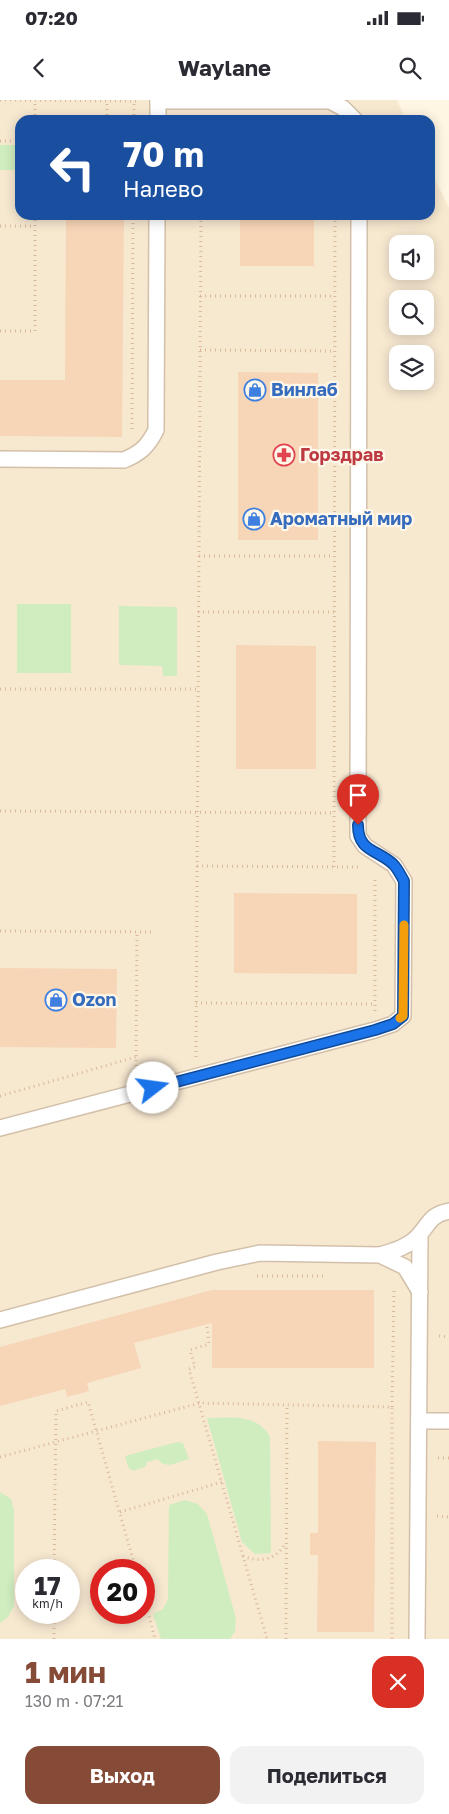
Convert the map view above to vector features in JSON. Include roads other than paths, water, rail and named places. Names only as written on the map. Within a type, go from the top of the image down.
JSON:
[{"type":"lane","points":[[158,115],[158,100],[330,101],[343,108],[350,115]]},
{"type":"lane","points":[[0,459],[124,460],[138,455],[149,445],[156,430],[157,220]]},
{"type":"lane","points":[[0,1128],[375,1030],[393,1024],[403,1016],[404,881],[394,865],[365,846],[358,836],[359,220]]},
{"type":"lane","points":[[417,1639],[420,1235],[424,1225],[432,1218],[449,1212]]},
{"type":"lane","points":[[380,1255],[402,1247],[420,1235]]},
{"type":"lane","points":[[0,1320],[217,1262],[260,1253],[380,1255],[393,1259],[405,1268],[420,1292]]},
{"type":"lane","points":[[419,1421],[449,1421]]},
{"type":"place","name":"Винлаб","points":[[255,390]]},
{"type":"place","name":"Горздрав","points":[[284,455]]},
{"type":"place","name":"Ароматный мир","points":[[254,519]]},
{"type":"place","name":"Ozon","points":[[56,1000]]}]
